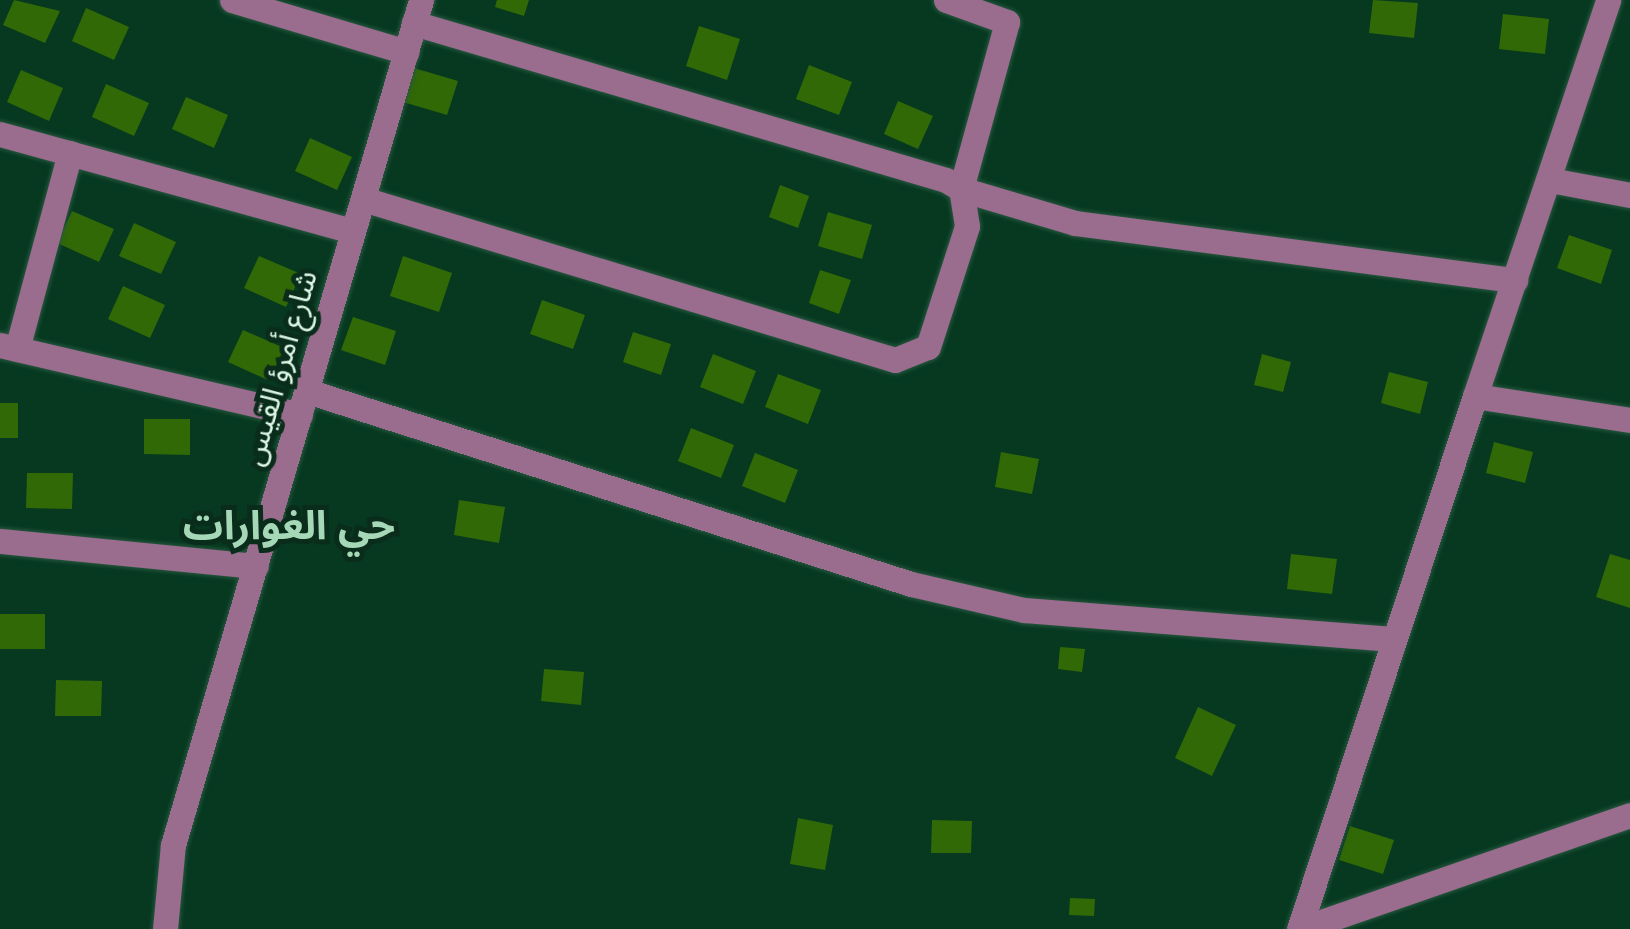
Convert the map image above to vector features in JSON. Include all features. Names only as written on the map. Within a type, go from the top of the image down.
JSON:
[{"type":"street","points":[[232,0],[406,52]]},
{"type":"street","points":[[363,199],[895,360],[928,347],[967,226],[961,189],[1010,11],[946,0]]},
{"type":"street","points":[[1300,929],[1608,0]]},
{"type":"street","points":[[418,12],[1075,223],[1515,280]]},
{"type":"street","name":"شارع أمرؤ القيس","points":[[165,929],[173,846],[418,12]]},
{"type":"street","points":[[0,134],[353,231]]},
{"type":"street","points":[[70,154],[9,347],[304,403],[967,597],[1024,610],[1393,639]]},
{"type":"street","points":[[1550,180],[1630,195]]},
{"type":"street","points":[[1474,396],[1630,420]]},
{"type":"street","points":[[0,541],[256,566]]},
{"type":"street","points":[[1300,929],[1630,816]]},
{"type":"building","points":[[14,0],[60,11],[45,43],[3,25]]},
{"type":"building","points":[[497,0],[529,0],[524,16],[495,7]]},
{"type":"building","points":[[1373,0],[1418,3],[1414,38],[1369,33]]},
{"type":"building","points":[[86,8],[129,27],[114,60],[72,41]]},
{"type":"building","points":[[1503,14],[1549,19],[1545,54],[1499,49]]},
{"type":"building","points":[[699,26],[740,39],[727,80],[686,66]]},
{"type":"building","points":[[809,65],[852,82],[839,115],[796,99]]},
{"type":"building","points":[[414,68],[458,81],[447,115],[403,102]]},
{"type":"building","points":[[21,70],[63,88],[49,121],[7,102]]},
{"type":"building","points":[[106,84],[149,103],[134,136],[92,117]]},
{"type":"building","points":[[186,97],[228,115],[214,148],[172,129]]},
{"type":"building","points":[[898,101],[933,116],[918,149],[884,134]]},
{"type":"building","points":[[310,138],[352,157],[337,190],[295,171]]},
{"type":"building","points":[[780,185],[809,196],[798,228],[769,217]]},
{"type":"building","points":[[72,211],[114,229],[99,262],[57,243]]},
{"type":"building","points":[[828,212],[872,225],[862,259],[818,246]]},
{"type":"building","points":[[134,223],[176,242],[161,274],[119,256]]},
{"type":"building","points":[[1569,235],[1612,250],[1601,284],[1557,268]]},
{"type":"building","points":[[259,256],[301,274],[286,307],[244,288]]},
{"type":"building","points":[[403,256],[452,273],[439,312],[390,296]]},
{"type":"building","points":[[820,270],[851,280],[839,314],[809,303]]},
{"type":"building","points":[[123,286],[165,305],[150,338],[108,319]]},
{"type":"building","points":[[542,300],[585,315],[573,349],[530,334]]},
{"type":"building","points":[[353,317],[396,331],[385,365],[341,350]]},
{"type":"building","points":[[243,330],[284,348],[270,381],[228,362]]},
{"type":"building","points":[[633,332],[671,344],[661,375],[623,362]]},
{"type":"building","points":[[713,354],[756,371],[743,404],[700,387]]},
{"type":"building","points":[[1262,354],[1291,362],[1283,392],[1254,385]]},
{"type":"building","points":[[1389,372],[1428,382],[1420,414],[1381,403]]},
{"type":"building","points":[[778,374],[821,390],[808,424],[765,407]]},
{"type":"building","points":[[0,403],[18,403],[18,438],[0,438]]},
{"type":"building","points":[[144,419],[190,419],[190,455],[144,454]]},
{"type":"building","points":[[691,428],[734,445],[721,478],[678,461]]},
{"type":"building","points":[[1494,442],[1533,452],[1525,483],[1486,473]]},
{"type":"building","points":[[1001,452],[1039,459],[1032,494],[995,487]]},
{"type":"building","points":[[755,453],[798,470],[785,503],[742,486]]},
{"type":"building","points":[[27,473],[73,473],[72,509],[26,508]]},
{"type":"building","points":[[459,500],[505,507],[499,543],[454,535]]},
{"type":"building","points":[[1291,554],[1337,559],[1332,594],[1287,589]]},
{"type":"building","points":[[1610,554],[1630,560],[1630,608],[1596,597]]},
{"type":"building","points":[[0,614],[45,614],[45,649],[0,649]]},
{"type":"building","points":[[1060,647],[1085,649],[1082,672],[1058,669]]},
{"type":"building","points":[[544,669],[584,672],[581,705],[541,701]]},
{"type":"building","points":[[56,680],[102,681],[101,716],[55,716]]},
{"type":"building","points":[[1198,707],[1236,725],[1212,776],[1175,758]]},
{"type":"building","points":[[798,818],[833,825],[825,870],[790,864]]},
{"type":"building","points":[[932,820],[972,821],[971,853],[931,853]]},
{"type":"building","points":[[1350,826],[1394,840],[1383,874],[1339,860]]},
{"type":"building","points":[[1070,898],[1095,899],[1094,916],[1069,915]]},
{"type":"district","name":"حي الغوارات","points":[[289,525]]}]
